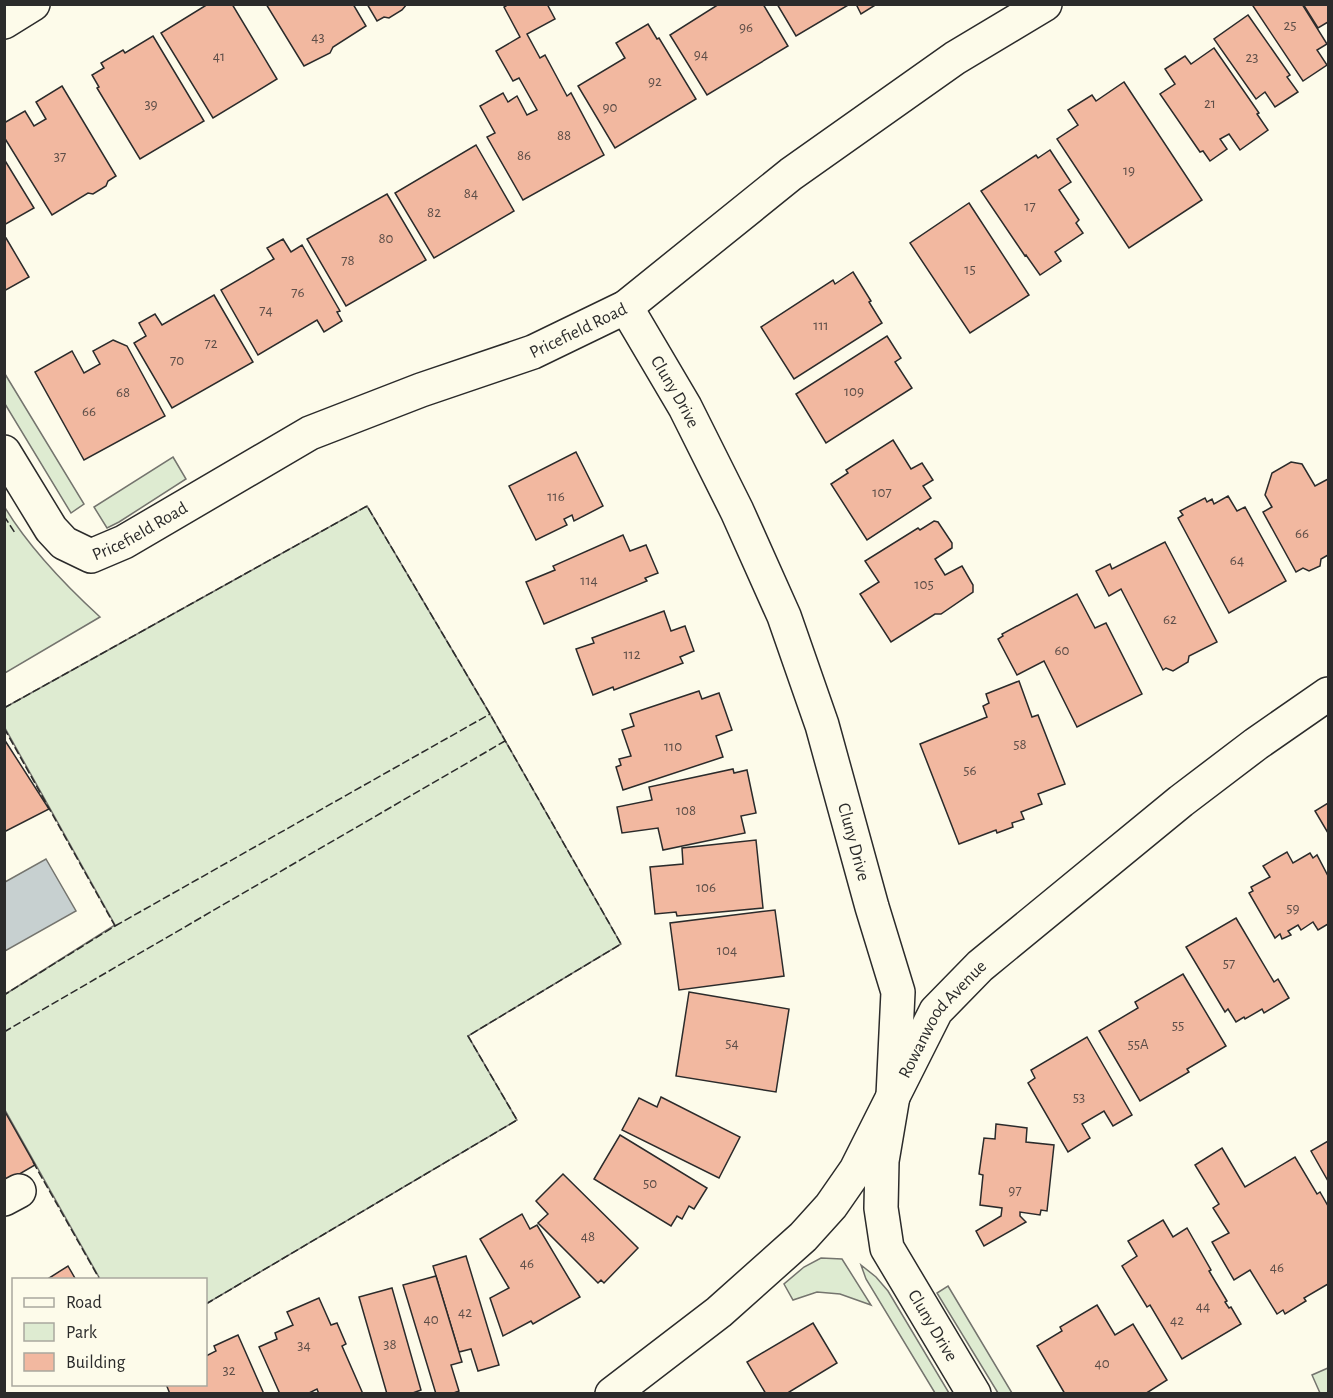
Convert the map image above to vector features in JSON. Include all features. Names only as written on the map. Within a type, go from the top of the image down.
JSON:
[{"type":"street","points":[[4,21],[33,4]]},
{"type":"street","name":"Pricefield Road","points":[[4,452],[51,528],[64,543],[91,556],[124,542],[310,433],[421,390],[533,352],[626,306],[791,174],[955,58],[1045,4]]},
{"type":"street","name":"Cluny Drive","points":[[626,306],[685,407],[737,511],[784,616],[822,725],[898,992],[893,1096],[882,1161],[881,1208],[887,1248],[974,1394]]},
{"type":"street","name":"Rowanwood Avenue","points":[[612,1394],[719,1312],[803,1237],[831,1206],[856,1170],[936,1011],[980,966],[1181,801],[1256,744],[1329,694]]},
{"type":"green space","points":[[5,374],[84,504],[71,513],[5,404]]},
{"type":"green space","points":[[173,457],[186,479],[107,528],[94,507]]},
{"type":"green space","points":[[4,506],[24,536],[48,565],[100,617],[5,673]]},
{"type":"green space","points":[[367,506],[490,714],[621,944],[468,1036],[517,1120],[207,1303],[207,1278],[99,1278],[5,1110],[4,995],[115,925],[5,728],[4,708]]},
{"type":"green space","points":[[821,1258],[842,1259],[871,1305],[840,1294],[817,1292],[793,1300],[784,1284],[804,1267]]},
{"type":"green space","points":[[861,1265],[888,1291],[949,1393],[935,1393],[866,1279]]},
{"type":"green space","points":[[948,1286],[1012,1393],[998,1393],[937,1293]]},
{"type":"green space","points":[[1328,1368],[1328,1393],[1320,1393],[1312,1375]]},
{"type":"shaded area","points":[[46,859],[76,911],[5,951],[5,882]]},
{"type":"building","points":[[208,4],[232,4],[277,79],[213,118],[161,33]]},
{"type":"building","points":[[266,4],[353,4],[366,26],[333,47],[330,53],[304,66]]},
{"type":"building","points":[[367,4],[407,4],[389,18],[384,17],[377,21]]},
{"type":"building","points":[[509,4],[547,4],[555,19],[527,34],[540,58],[545,55],[567,96],[571,93],[604,155],[523,200],[487,137],[495,133],[480,106],[503,93],[508,102],[517,96],[527,115],[537,110],[519,78],[513,81],[496,51],[520,37],[504,7]]},
{"type":"building","points":[[719,4],[763,4],[788,46],[707,95],[670,35]]},
{"type":"building","points":[[777,4],[850,4],[796,36]]},
{"type":"building","points":[[856,4],[877,4],[861,14]]},
{"type":"building","points":[[1256,4],[1302,4],[1327,44],[1317,50],[1327,65],[1303,81],[1253,6]]},
{"type":"building","points":[[1303,4],[1328,4],[1328,22],[1318,28]]},
{"type":"building","points":[[1248,15],[1290,75],[1287,77],[1298,92],[1275,107],[1265,92],[1256,99],[1214,39]]},
{"type":"building","points":[[648,24],[696,99],[615,148],[578,86],[625,58],[616,43]]},
{"type":"building","points":[[153,36],[204,121],[140,159],[97,88],[99,87],[92,75],[104,68],[101,63],[123,50],[125,53]]},
{"type":"building","points":[[1214,48],[1259,113],[1257,114],[1268,130],[1240,150],[1229,134],[1220,139],[1227,149],[1210,161],[1203,151],[1200,152],[1160,94],[1175,84],[1165,69],[1185,56],[1191,64]]},
{"type":"building","points":[[1124,82],[1202,200],[1129,248],[1057,139],[1078,125],[1068,110],[1092,95],[1096,101]]},
{"type":"building","points":[[62,86],[116,176],[93,194],[88,193],[52,215],[4,137],[4,123],[25,111],[34,126],[46,119],[36,102]]},
{"type":"building","points":[[476,145],[514,211],[434,258],[395,193]]},
{"type":"building","points":[[1050,150],[1071,182],[1059,190],[1079,220],[1076,223],[1083,233],[1055,252],[1061,261],[1040,275],[981,191],[1036,155],[1038,158]]},
{"type":"building","points":[[4,159],[34,208],[4,225]]},
{"type":"building","points":[[387,194],[426,260],[346,306],[307,239]]},
{"type":"building","points":[[969,203],[1029,295],[970,333],[910,243]]},
{"type":"building","points":[[6,238],[29,277],[4,291],[4,239]]},
{"type":"building","points":[[283,239],[291,252],[302,245],[340,311],[337,312],[342,321],[324,332],[317,320],[258,355],[221,290],[274,259],[267,248]]},
{"type":"building","points":[[853,272],[882,323],[794,379],[761,327],[833,280],[835,284]]},
{"type":"building","points":[[214,295],[253,362],[172,408],[134,343],[146,336],[139,323],[155,314],[162,325]]},
{"type":"building","points":[[887,336],[901,358],[895,362],[912,388],[826,443],[796,394]]},
{"type":"building","points":[[113,340],[127,346],[165,416],[84,460],[35,372],[72,351],[84,373],[100,364],[93,351]]},
{"type":"building","points":[[893,440],[911,469],[922,463],[933,480],[923,486],[931,498],[867,540],[831,484],[848,473],[846,470]]},
{"type":"building","points":[[576,452],[603,506],[574,521],[572,515],[564,519],[567,525],[536,540],[509,486]]},
{"type":"building","points":[[1291,462],[1302,464],[1315,486],[1328,479],[1328,555],[1321,559],[1320,566],[1309,571],[1303,568],[1296,572],[1263,512],[1272,507],[1265,495],[1272,473]]},
{"type":"building","points":[[1228,496],[1237,511],[1245,507],[1286,581],[1229,613],[1178,518],[1183,515],[1180,511],[1205,498],[1207,502],[1212,499],[1214,504]]},
{"type":"building","points":[[934,521],[938,522],[952,543],[952,548],[935,559],[945,575],[962,566],[973,585],[973,592],[941,614],[935,614],[891,642],[860,594],[879,582],[865,561],[918,528],[920,530]]},
{"type":"building","points":[[623,535],[630,551],[646,545],[658,573],[645,578],[647,581],[544,624],[526,582],[555,570],[553,566]]},
{"type":"building","points":[[1165,542],[1217,642],[1189,656],[1188,662],[1173,671],[1166,668],[1163,670],[1121,589],[1109,596],[1096,571],[1110,564],[1112,569]]},
{"type":"building","points":[[1077,594],[1095,628],[1106,623],[1142,694],[1077,727],[1044,661],[1017,675],[998,639],[1003,636],[1002,634]]},
{"type":"building","points":[[664,611],[671,631],[685,626],[694,651],[680,657],[683,663],[614,690],[613,687],[593,695],[576,649],[594,643],[592,638]]},
{"type":"building","points":[[1019,681],[1032,717],[1038,715],[1065,784],[1038,794],[1042,804],[1021,812],[1024,819],[1012,823],[1013,827],[997,833],[996,830],[959,844],[920,744],[987,717],[983,706],[989,703],[986,694]]},
{"type":"building","points":[[699,691],[702,699],[719,693],[732,730],[716,736],[723,757],[623,790],[616,767],[621,765],[619,759],[631,756],[622,730],[634,726],[630,714]]},
{"type":"building","points":[[4,739],[49,809],[4,832]]},
{"type":"building","points":[[733,769],[734,773],[747,770],[756,813],[741,816],[745,833],[663,850],[658,828],[622,833],[617,807],[652,800],[649,787]]},
{"type":"building","points":[[1328,803],[1328,833],[1315,811]]},
{"type":"building","points":[[756,840],[763,908],[677,916],[676,912],[655,914],[650,867],[683,864],[682,848]]},
{"type":"building","points":[[1287,852],[1293,863],[1310,853],[1313,858],[1317,855],[1328,876],[1328,924],[1318,930],[1313,922],[1301,930],[1298,925],[1288,931],[1291,935],[1282,939],[1280,934],[1275,938],[1249,893],[1253,891],[1251,887],[1270,877],[1263,866]]},
{"type":"building","points":[[775,910],[784,976],[679,990],[670,923]]},
{"type":"building","points":[[1236,918],[1274,982],[1278,979],[1289,998],[1264,1013],[1262,1009],[1236,1022],[1228,1009],[1225,1012],[1186,947]]},
{"type":"building","points":[[1183,974],[1226,1046],[1187,1069],[1189,1072],[1140,1101],[1099,1031],[1138,1008],[1135,1002]]},
{"type":"building","points":[[689,992],[789,1009],[776,1092],[676,1076]]},
{"type":"building","points":[[1087,1037],[1132,1115],[1113,1126],[1104,1111],[1082,1124],[1090,1138],[1068,1152],[1028,1083],[1035,1078],[1031,1070]]},
{"type":"building","points":[[661,1097],[740,1137],[719,1178],[622,1130],[639,1098],[657,1107]]},
{"type":"building","points":[[4,1110],[35,1165],[4,1183]]},
{"type":"building","points":[[996,1124],[1027,1128],[1026,1142],[1054,1145],[1047,1211],[1041,1210],[1040,1215],[1020,1212],[1020,1216],[1026,1222],[984,1246],[976,1231],[1001,1216],[1002,1208],[980,1205],[983,1175],[979,1174],[984,1138],[995,1139]]},
{"type":"building","points":[[620,1135],[707,1188],[694,1209],[689,1206],[682,1219],[677,1216],[671,1226],[594,1179]]},
{"type":"building","points":[[1328,1141],[1328,1181],[1311,1151]]},
{"type":"building","points":[[1222,1148],[1245,1187],[1295,1157],[1317,1194],[1320,1192],[1328,1206],[1328,1284],[1304,1298],[1306,1301],[1285,1314],[1283,1310],[1277,1314],[1250,1270],[1234,1280],[1212,1242],[1229,1233],[1213,1208],[1219,1204],[1195,1165]]},
{"type":"building","points":[[563,1174],[638,1248],[604,1283],[601,1280],[598,1283],[538,1223],[548,1214],[536,1201]]},
{"type":"building","points":[[522,1214],[530,1229],[537,1225],[580,1297],[533,1324],[531,1321],[503,1336],[490,1298],[509,1288],[480,1239]]},
{"type":"building","points":[[1163,1220],[1173,1237],[1187,1228],[1227,1301],[1225,1302],[1229,1308],[1231,1307],[1241,1324],[1182,1359],[1150,1305],[1147,1307],[1122,1266],[1137,1256],[1128,1241]]},
{"type":"building","points":[[466,1256],[499,1365],[478,1371],[471,1349],[459,1352],[433,1266]]},
{"type":"building","points":[[68,1266],[75,1278],[49,1278]]},
{"type":"building","points":[[436,1276],[462,1362],[451,1365],[459,1391],[451,1394],[436,1394],[403,1285]]},
{"type":"building","points":[[392,1288],[421,1390],[410,1394],[387,1394],[359,1297]]},
{"type":"building","points":[[319,1298],[331,1325],[337,1323],[346,1344],[342,1346],[363,1394],[319,1394],[317,1389],[307,1394],[280,1394],[259,1347],[277,1339],[275,1333],[293,1325],[287,1312]]},
{"type":"building","points":[[1097,1305],[1115,1335],[1133,1324],[1167,1380],[1145,1394],[1065,1394],[1037,1346],[1062,1331],[1060,1327]]},
{"type":"building","points":[[813,1323],[837,1363],[786,1394],[766,1394],[747,1362]]},
{"type":"building","points":[[238,1335],[264,1394],[170,1394],[167,1386],[207,1386],[207,1356],[216,1351],[214,1346]]},
{"type":"fence","points":[[4,708],[367,506],[490,714],[621,944],[468,1036],[517,1120],[207,1303]]},
{"type":"fence","points":[[4,516],[15,533]]},
{"type":"fence","points":[[115,926],[490,714]]},
{"type":"fence","points":[[4,728],[115,926],[4,995]]},
{"type":"fence","points":[[4,1032],[505,741]]},
{"type":"fence","points":[[33,1162],[99,1278]]}]
